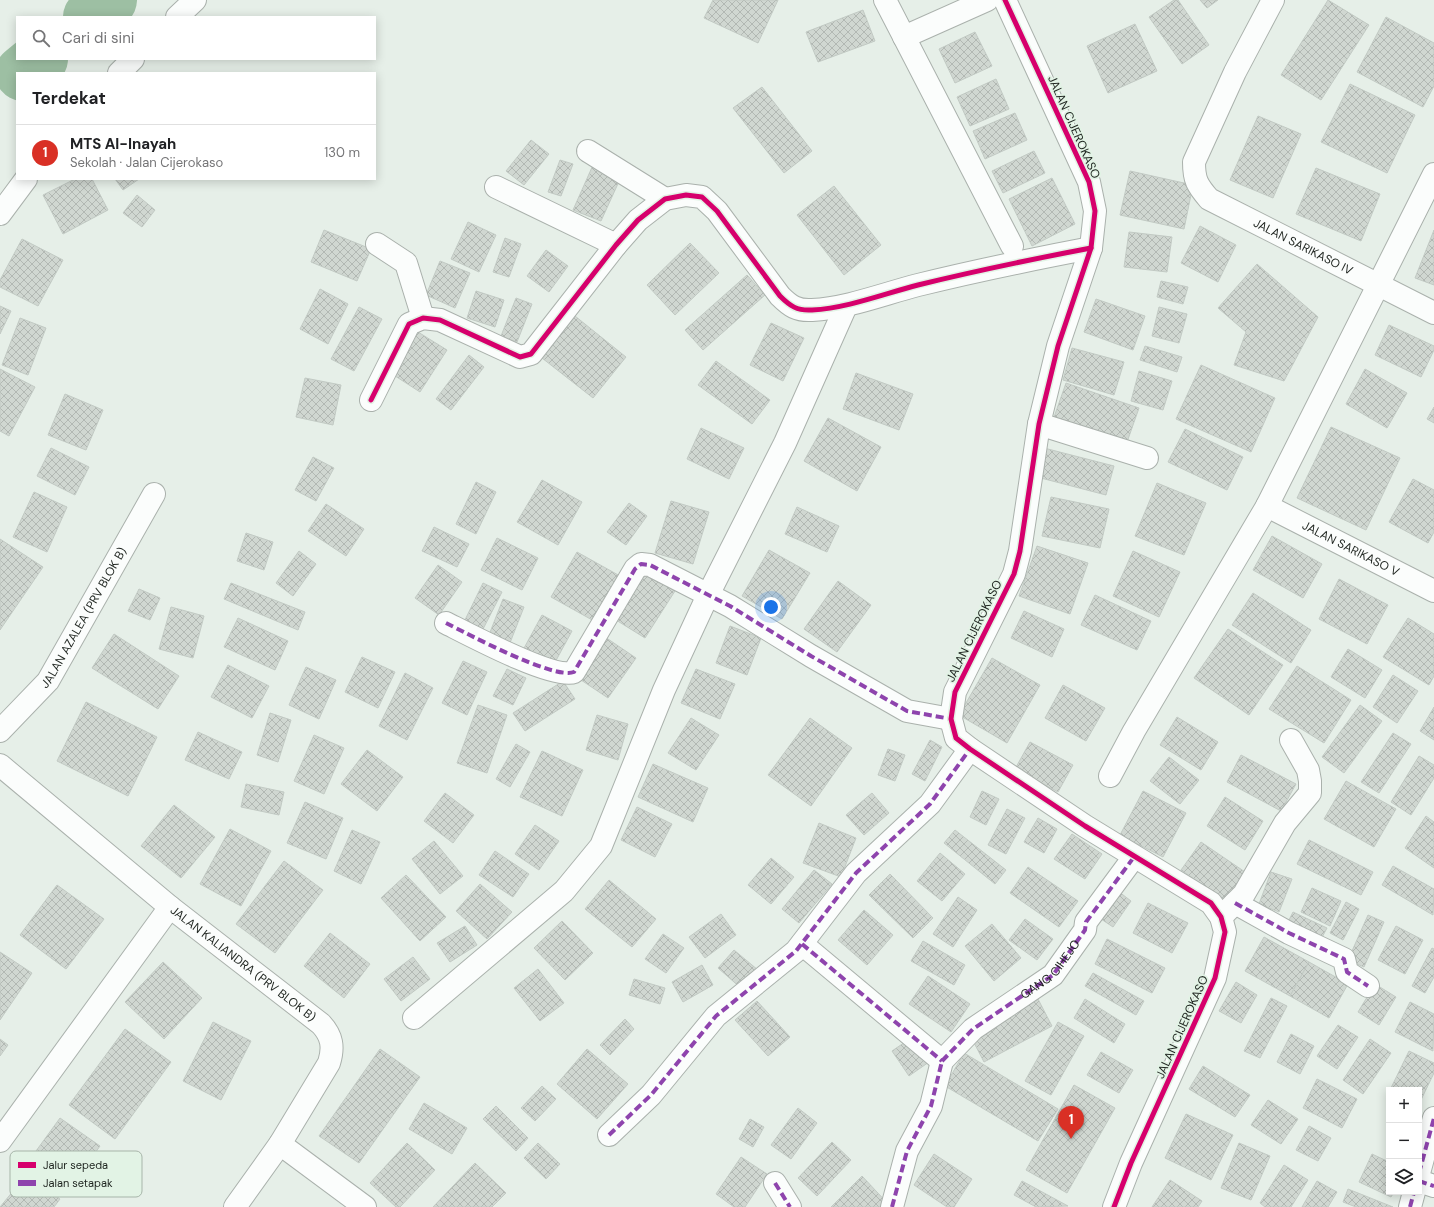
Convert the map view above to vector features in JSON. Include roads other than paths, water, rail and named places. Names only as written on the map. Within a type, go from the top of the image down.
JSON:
[{"type":"street","points":[[178,16],[195,0]]},
{"type":"street","points":[[885,0],[1012,246]]},
{"type":"street","points":[[904,37],[987,0]]},
{"type":"street","name":"JALAN CIJEROKASO","points":[[1005,0],[1089,182],[1095,211],[1091,248],[1058,346],[1038,424],[1020,551],[1014,574],[955,692],[950,718],[956,738],[970,749],[1134,857],[1211,903],[1228,910],[1215,978],[1131,1163],[1114,1207]]},
{"type":"street","name":"JALAN SARIKASO IV","points":[[1273,0],[1235,72],[1194,162],[1194,177],[1199,188],[1209,199],[1434,313]]},
{"type":"street","points":[[120,72],[132,60]]},
{"type":"street","points":[[588,151],[665,199]]},
{"type":"street","points":[[1110,776],[1134,731],[1267,506],[1434,174]]},
{"type":"street","points":[[0,214],[25,180]]},
{"type":"street","points":[[496,188],[616,245]]},
{"type":"street","points":[[371,400],[409,324],[423,318],[440,320],[520,357],[525,357],[530,354],[616,245],[638,220],[665,199],[686,195],[702,197],[717,211],[780,296],[790,307],[810,310],[846,306],[881,295],[963,274],[1091,248]]},
{"type":"street","points":[[377,244],[406,264],[423,318]]},
{"type":"street","points":[[414,1018],[564,890],[601,846],[630,768],[664,690],[708,596],[786,443],[846,306]]},
{"type":"street","points":[[1038,424],[1147,458]]},
{"type":"street","name":"JALAN AZALEA (PRV BLOK B)","points":[[0,732],[48,681],[154,494]]},
{"type":"street","name":"JALAN SARIKASO V","points":[[1267,506],[1434,592]]},
{"type":"street","points":[[446,623],[502,650],[556,672],[574,672],[635,569],[641,564],[650,565],[730,606],[811,656],[907,711],[950,718]]},
{"type":"street","points":[[1291,740],[1308,770],[1310,793],[1285,824],[1244,894],[1228,910],[1289,933],[1344,959],[1347,972],[1368,986]]},
{"type":"street","points":[[609,1135],[651,1095],[716,1016],[796,952],[856,873],[930,804],[970,749]]},
{"type":"street","name":"JALAN KALIANDRA (PRV BLOK B)","points":[[0,765],[170,907],[328,1031],[333,1051],[329,1063],[280,1144],[236,1207]]},
{"type":"street","name":"GANG CIHEJO","points":[[942,1061],[973,1029],[1053,975],[1085,930],[1086,922],[1134,857]]},
{"type":"street","points":[[0,1141],[170,907]]},
{"type":"street","points":[[802,944],[942,1061],[931,1106],[907,1151],[892,1207]]},
{"type":"street","points":[[1422,1162],[1434,1118]]},
{"type":"street","points":[[280,1144],[365,1207]]},
{"type":"street","points":[[1422,1182],[1434,1186]]},
{"type":"street","points":[[775,1183],[790,1207]]},
{"type":"street","points":[[1410,1207],[1413,1195]]},
{"type":"waterway","points":[[92,16],[109,0]]},
{"type":"waterway","points":[[24,72],[39,60]]},
{"type":"place","name":"MTS Al-Inayah","points":[[1071,1139]]}]
